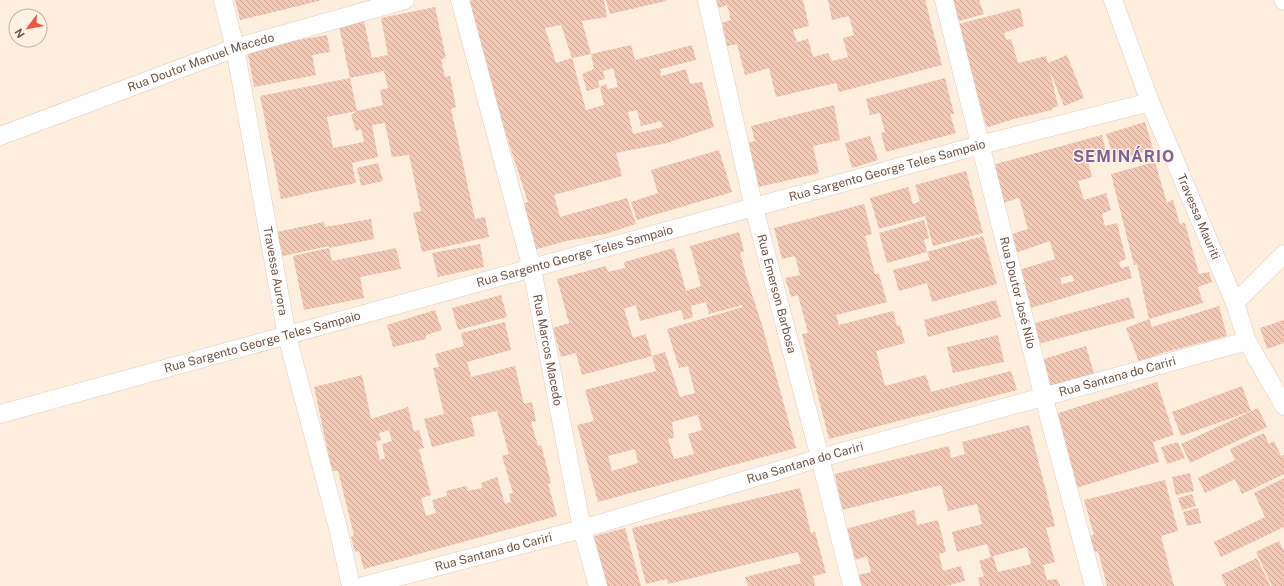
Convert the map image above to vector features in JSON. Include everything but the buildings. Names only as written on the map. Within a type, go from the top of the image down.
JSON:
[{"type":"street","name":"Travessa Aurora","points":[[223,0],[235,48],[287,336],[338,528],[351,586]]},
{"type":"street","name":"Rua Doutor Manuel Macedo","points":[[0,136],[235,48],[405,0]]},
{"type":"street","name":"Rua Marcos Macedo","points":[[460,0],[532,269],[582,529],[598,586]]},
{"type":"street","name":"Rua Emerson Barbosa","points":[[707,0],[754,208],[852,586]]},
{"type":"street","name":"Rua Doutor José Nilo","points":[[944,0],[1044,398],[1094,586]]},
{"type":"street","name":"Travessa Mauriti","points":[[1113,0],[1150,102],[1235,303],[1247,341],[1284,406]]},
{"type":"street","name":"Rua Sargento George Teles Sampaio","points":[[0,414],[980,145],[1150,102]]},
{"type":"street","points":[[1235,303],[1284,254]]},
{"type":"street","name":"Rua Santana do Cariri","points":[[363,586],[582,529],[820,458],[1044,398],[1247,341]]},
{"type":"district","name":"SEMINÁRIO","points":[[1124,156]]}]
